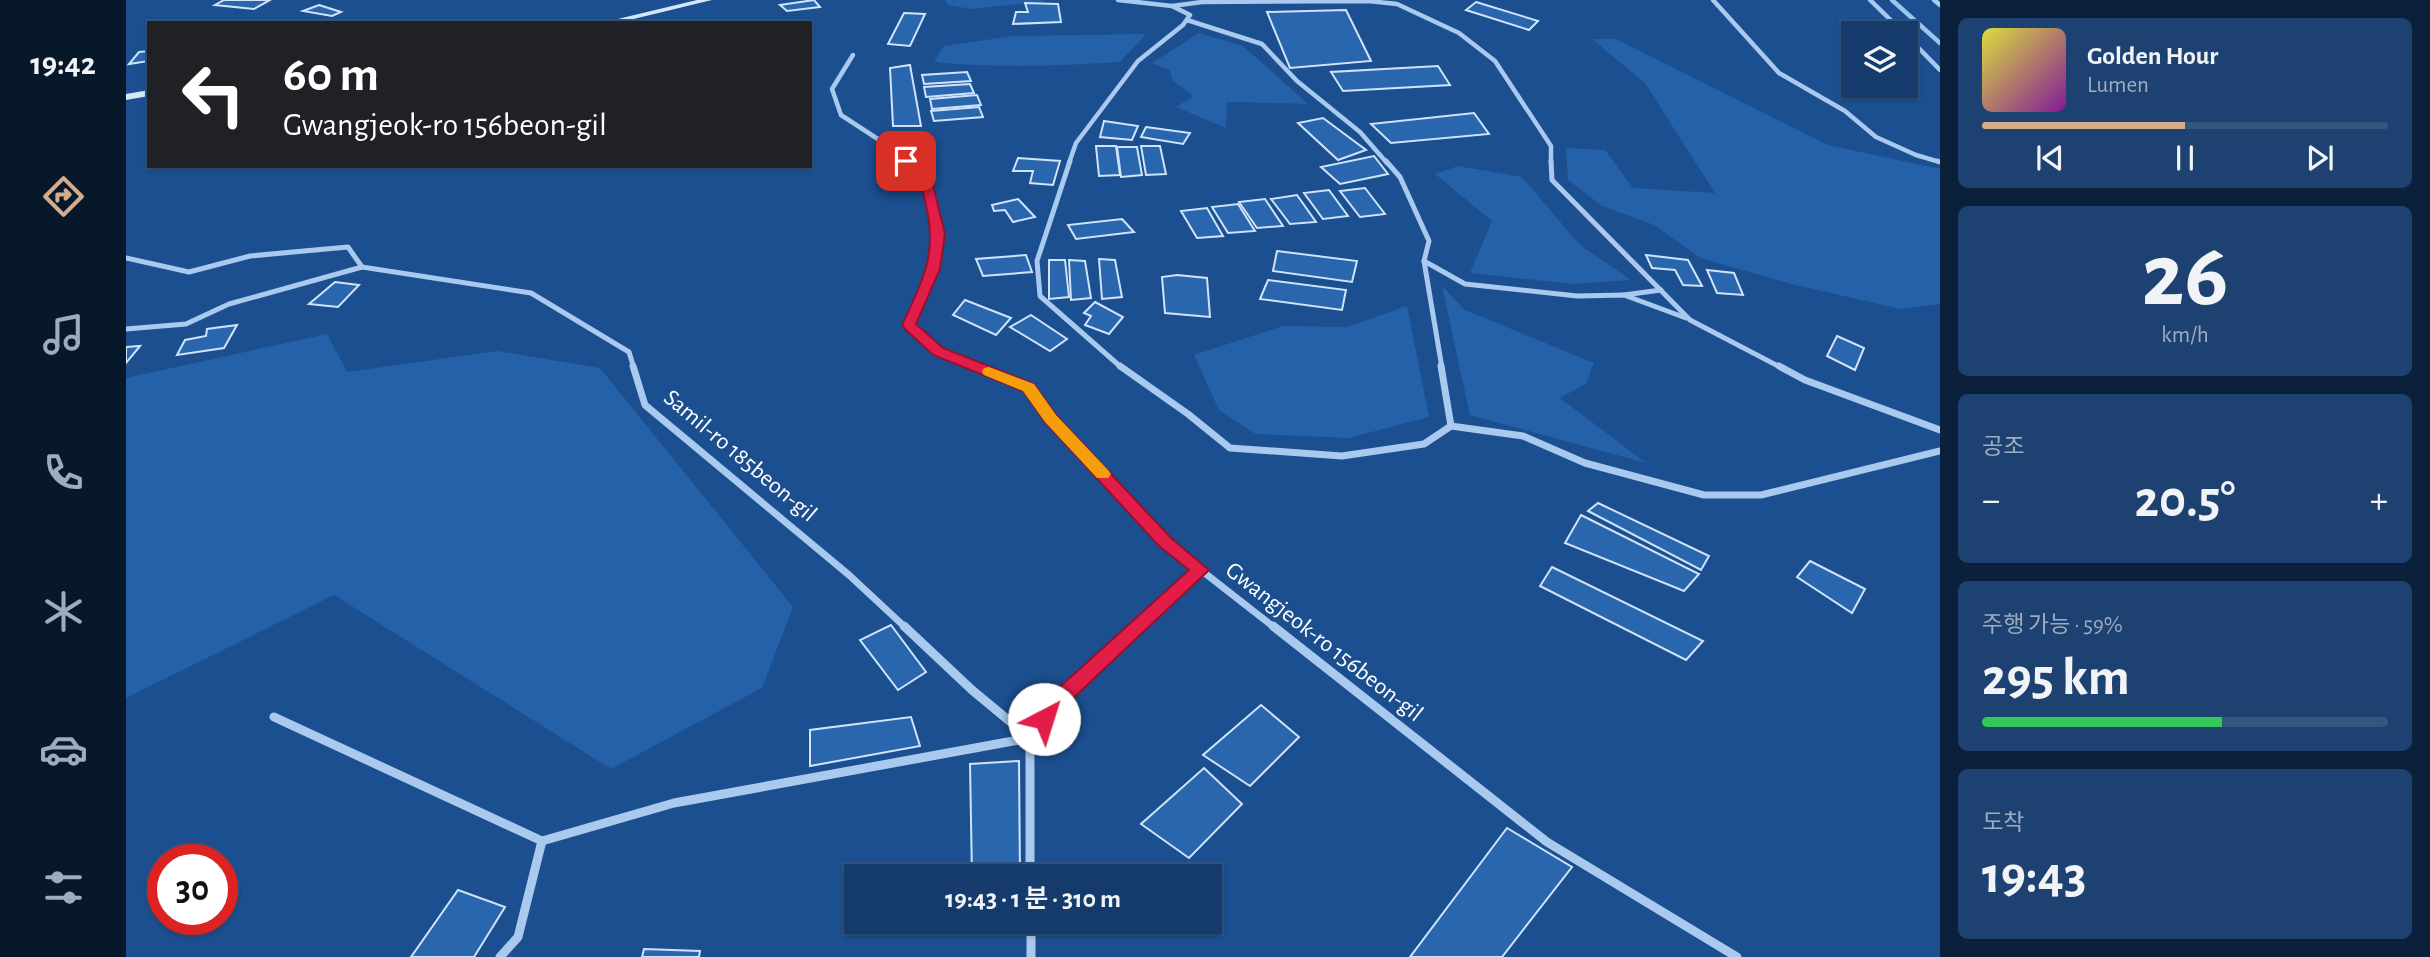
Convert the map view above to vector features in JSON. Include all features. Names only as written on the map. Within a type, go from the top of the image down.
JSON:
[{"type":"main road","points":[[614,21],[708,0]]},
{"type":"main road","points":[[126,95],[147,92]]},
{"type":"street","points":[[1118,0],[1172,6],[1202,2],[1378,2],[1397,4],[1459,33],[1495,61],[1533,116],[1551,146],[1552,180],[1690,320]]},
{"type":"street","points":[[1713,0],[1779,73],[1846,111],[1876,137],[1916,155],[1940,162]]},
{"type":"street","points":[[1870,0],[1892,21]]},
{"type":"street","points":[[1934,0],[1940,5]]},
{"type":"street","points":[[1172,6],[1190,15],[1187,20],[1138,61],[1076,143],[1037,261],[1040,296],[1122,368],[1188,414],[1230,448],[1342,456],[1424,444],[1451,426],[1523,436],[1585,463],[1704,495],[1761,495],[1940,451]]},
{"type":"street","points":[[1187,20],[1262,44],[1297,81],[1360,132],[1400,177],[1429,241],[1424,261],[1451,426]]},
{"type":"street","points":[[1918,47],[1940,70]]},
{"type":"street","name":"Gwangjeok-ro 156beon-gil","points":[[853,55],[832,89],[841,115],[887,145],[925,177],[938,234],[934,269],[909,325],[938,351],[1029,387],[1051,418],[1165,542],[1547,842],[1737,957]]},
{"type":"street","name":"Samil-ro 185beon-gil","points":[[126,258],[189,272],[250,256],[348,247],[362,267]]},
{"type":"street","points":[[1424,261],[1465,284],[1577,296],[1624,295],[1661,290]]},
{"type":"street","name":"Samil-ro 185beon-gil","points":[[126,329],[186,324],[229,304],[362,267],[531,293],[629,352],[645,405],[849,575],[972,690],[1030,738]]},
{"type":"street","points":[[1624,295],[1690,320],[1805,380],[1940,430]]},
{"type":"street","points":[[1030,864],[1030,738],[1059,700],[1201,570]]},
{"type":"street","points":[[274,717],[542,841],[674,803],[1030,738]]},
{"type":"street","points":[[500,957],[517,937],[542,841]]},
{"type":"street","points":[[1031,934],[1031,957]]},
{"type":"shaded area","points":[[945,0],[1045,1],[971,9],[948,5]]},
{"type":"shaded area","points":[[1199,33],[1243,46],[1308,104],[1227,102],[1226,128],[1176,107],[1194,96],[1172,80],[1170,70],[1152,63]]},
{"type":"shaded area","points":[[1146,34],[1120,62],[1027,66],[934,62],[944,46],[1013,36]]},
{"type":"shaded area","points":[[1592,39],[1616,39],[1828,145],[1940,169],[1940,304],[1901,309],[1791,284],[1700,258],[1654,225],[1602,206],[1568,180],[1566,148],[1605,150],[1633,188],[1715,193],[1645,83]]},
{"type":"shaded area","points":[[1458,166],[1522,177],[1580,245],[1631,280],[1572,284],[1470,273],[1492,221],[1435,174]]},
{"type":"shaded area","points":[[1442,286],[1465,310],[1594,363],[1586,384],[1560,398],[1646,463],[1470,415]]},
{"type":"shaded area","points":[[1407,306],[1429,417],[1349,438],[1256,434],[1219,410],[1194,355],[1283,326],[1347,327]]},
{"type":"shaded area","points":[[327,334],[347,372],[497,351],[600,368],[793,607],[762,688],[611,769],[334,595],[126,698],[126,378]]},
{"type":"building","points":[[224,0],[270,0],[254,9],[215,5]]},
{"type":"building","points":[[814,0],[820,7],[787,11],[780,5]]},
{"type":"building","points":[[1476,2],[1538,21],[1529,30],[1466,10]]},
{"type":"building","points":[[1025,3],[1058,4],[1061,22],[1013,24],[1016,12],[1028,12]]},
{"type":"building","points":[[319,5],[341,12],[332,16],[303,11]]},
{"type":"building","points":[[1346,10],[1371,61],[1290,68],[1267,12]]},
{"type":"building","points":[[904,13],[925,14],[910,46],[888,44]]},
{"type":"building","points":[[147,51],[147,61],[129,64],[139,52]]},
{"type":"building","points":[[910,65],[921,126],[893,126],[890,68]]},
{"type":"building","points":[[1438,66],[1450,85],[1343,91],[1331,72]]},
{"type":"building","points":[[967,72],[971,81],[924,84],[922,75]]},
{"type":"building","points":[[970,84],[974,93],[926,97],[924,87]]},
{"type":"building","points":[[977,95],[981,105],[932,109],[930,99]]},
{"type":"building","points":[[979,107],[983,117],[934,121],[931,111]]},
{"type":"building","points":[[1474,113],[1489,134],[1391,143],[1371,124]]},
{"type":"building","points":[[1323,118],[1366,150],[1338,160],[1298,123]]},
{"type":"building","points":[[1104,121],[1138,126],[1132,140],[1100,137]]},
{"type":"building","points":[[1146,127],[1190,133],[1183,144],[1141,137]]},
{"type":"building","points":[[1096,146],[1116,146],[1120,175],[1099,176]]},
{"type":"building","points":[[1141,146],[1160,146],[1166,174],[1146,175]]},
{"type":"building","points":[[1117,147],[1137,147],[1142,175],[1121,177]]},
{"type":"building","points":[[1374,156],[1388,174],[1340,184],[1321,167]]},
{"type":"building","points":[[1018,158],[1060,161],[1053,185],[1030,183],[1033,171],[1013,171]]},
{"type":"building","points":[[1365,188],[1385,214],[1360,217],[1340,191]]},
{"type":"building","points":[[1329,190],[1348,216],[1323,219],[1304,193]]},
{"type":"building","points":[[1297,195],[1316,222],[1290,224],[1271,199]]},
{"type":"building","points":[[1018,199],[1035,217],[1013,222],[1005,210],[994,211],[992,205]]},
{"type":"building","points":[[1265,199],[1283,226],[1257,228],[1239,202]]},
{"type":"building","points":[[1238,204],[1255,231],[1228,233],[1212,207]]},
{"type":"building","points":[[1207,208],[1223,236],[1197,238],[1181,211]]},
{"type":"building","points":[[1122,219],[1134,232],[1076,239],[1068,225]]},
{"type":"building","points":[[1277,251],[1357,261],[1352,282],[1273,271]]},
{"type":"building","points":[[1026,255],[1032,272],[983,276],[976,259]]},
{"type":"building","points":[[1646,255],[1688,260],[1702,286],[1683,285],[1675,270],[1652,268]]},
{"type":"building","points":[[1099,259],[1115,260],[1122,297],[1102,299]]},
{"type":"building","points":[[1049,260],[1065,260],[1069,297],[1049,299]]},
{"type":"building","points":[[1069,260],[1085,261],[1091,298],[1071,300]]},
{"type":"building","points":[[1707,270],[1734,273],[1743,295],[1717,293]]},
{"type":"building","points":[[1177,275],[1207,278],[1210,317],[1165,313],[1162,277]]},
{"type":"building","points":[[1268,280],[1346,290],[1342,310],[1260,299]]},
{"type":"building","points":[[335,282],[359,285],[338,307],[309,304]]},
{"type":"building","points":[[965,300],[1011,318],[996,335],[953,315]]},
{"type":"building","points":[[1095,302],[1123,317],[1109,334],[1085,325],[1091,316],[1084,313]]},
{"type":"building","points":[[1031,315],[1067,339],[1050,351],[1010,327]]},
{"type":"building","points":[[237,325],[224,348],[177,355],[185,340],[206,336],[207,329]]},
{"type":"building","points":[[1837,336],[1864,348],[1855,370],[1827,356]]},
{"type":"building","points":[[140,346],[126,363],[126,347]]},
{"type":"building","points":[[1598,503],[1709,556],[1701,570],[1588,511]]},
{"type":"building","points":[[1581,515],[1699,574],[1684,591],[1565,543]]},
{"type":"building","points":[[1810,561],[1865,589],[1852,613],[1797,577]]},
{"type":"building","points":[[1552,567],[1703,641],[1686,660],[1540,586]]},
{"type":"building","points":[[891,625],[926,672],[898,690],[860,640]]},
{"type":"building","points":[[1261,705],[1299,737],[1250,786],[1203,755]]},
{"type":"building","points":[[911,717],[920,746],[810,766],[810,730]]},
{"type":"building","points":[[1019,761],[1020,864],[972,864],[970,764]]},
{"type":"building","points":[[1204,768],[1242,804],[1189,858],[1141,824]]},
{"type":"building","points":[[1507,828],[1572,867],[1502,957],[1410,957]]},
{"type":"building","points":[[458,890],[505,907],[474,957],[411,957]]},
{"type":"building","points":[[644,949],[700,951],[699,957],[642,957]]},
{"type":"waterway","points":[[1892,0],[1940,43]]},
{"type":"slow traffic","points":[[989,372],[1029,387],[1051,418],[1103,474]]},
{"type":"route","points":[[906,161],[925,177],[938,234],[934,269],[909,325],[938,351],[1029,387],[1051,418],[1165,542],[1201,570],[1059,700],[1044,719]]}]
